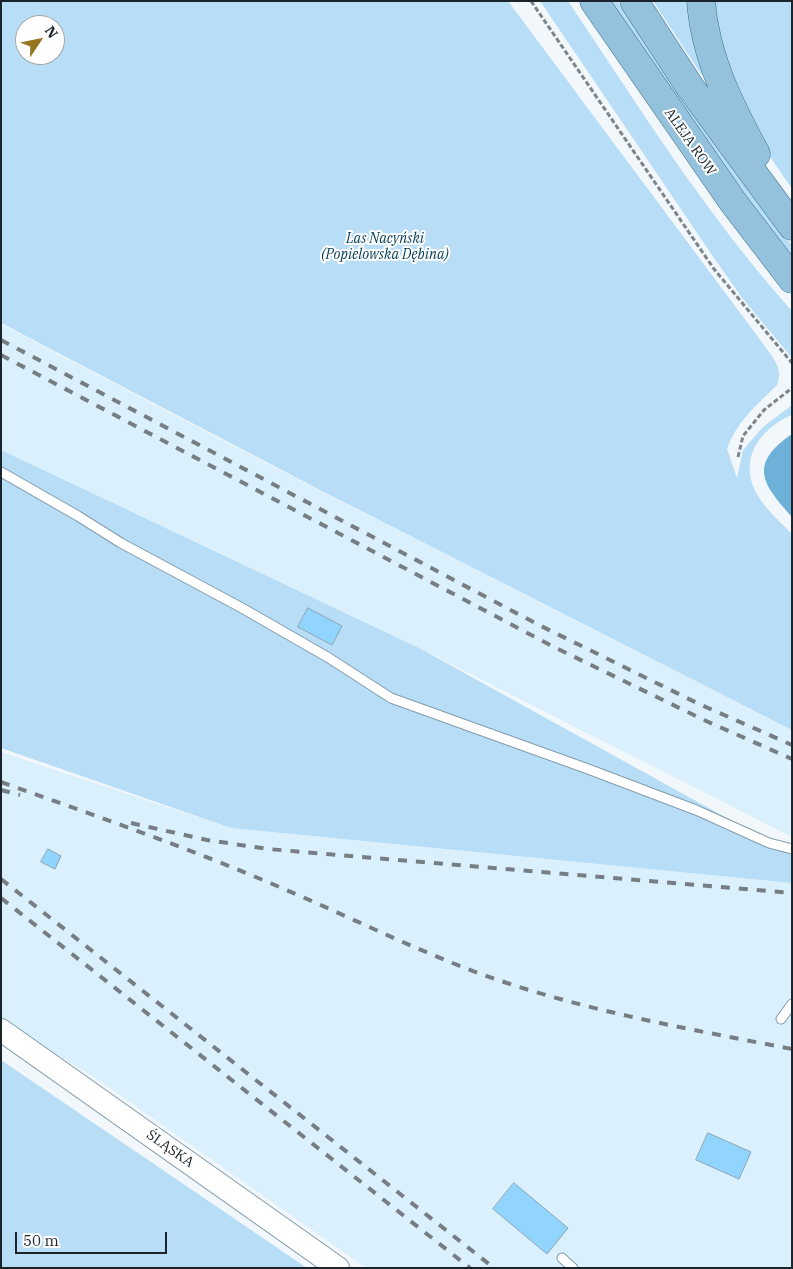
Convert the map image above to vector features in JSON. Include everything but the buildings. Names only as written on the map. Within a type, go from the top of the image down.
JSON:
[{"type":"main road","name":"ALEJA ROW","points":[[594,1],[727,195],[792,279]]},
{"type":"main road","points":[[634,1],[690,87],[792,226]]},
{"type":"main road","points":[[701,1],[705,35],[712,62],[724,92],[792,222]]},
{"type":"street","name":"ŚLĄSKA","points":[[1,1030],[338,1268]]},
{"type":"lane","points":[[1,472],[121,543],[242,608],[329,658],[391,698],[696,810],[769,844],[792,849]]},
{"type":"lane","points":[[781,1019],[792,1004]]},
{"type":"lane","points":[[562,1258],[573,1268]]},
{"type":"path","points":[[531,1],[714,268],[792,363]]},
{"type":"path","points":[[738,457],[743,436],[764,410],[792,388]]},
{"type":"shaded area","points":[[1,324],[266,463],[792,730],[792,837],[421,649],[1,451]]},
{"type":"shaded area","points":[[792,434],[792,517],[773,494],[764,474],[769,455]]},
{"type":"shaded area","points":[[1,752],[231,828],[792,883],[792,1268],[366,1268],[98,1080],[1,1020]]},
{"type":"green space","name":"Las Nacyński (Popielowska Dębina)","points":[[1,1],[508,1],[764,345],[774,359],[778,369],[779,379],[777,385],[754,407],[742,422],[727,449],[737,478],[743,450],[763,427],[792,405],[792,415],[769,429],[754,448],[750,471],[752,483],[758,496],[792,534],[792,730],[320,490],[1,323]]},
{"type":"green space","points":[[540,1],[568,1],[702,199],[761,275],[792,311],[792,358],[743,299],[716,261]]},
{"type":"green space","points":[[609,1],[617,1],[734,170],[792,245],[792,257],[729,174]]},
{"type":"green space","points":[[653,1],[689,1],[704,74],[701,74]]},
{"type":"green space","points":[[710,1],[792,1],[792,189],[758,139],[730,84]]},
{"type":"green space","points":[[1,450],[421,649],[792,854],[792,883],[231,828],[1,748]]},
{"type":"green space","points":[[1,1060],[307,1268],[1,1268]]},
{"type":"railway","points":[[1,340],[537,624],[697,703],[792,745]]},
{"type":"railway","points":[[1,355],[552,646],[704,720],[792,759]]},
{"type":"railway","points":[[1,782],[214,860],[419,949],[501,981],[609,1012],[792,1049]]},
{"type":"railway","points":[[1,790],[20,795]]},
{"type":"railway","points":[[131,823],[207,840],[268,849],[792,893]]},
{"type":"railway","points":[[1,879],[494,1268]]},
{"type":"railway","points":[[1,898],[470,1268]]}]
